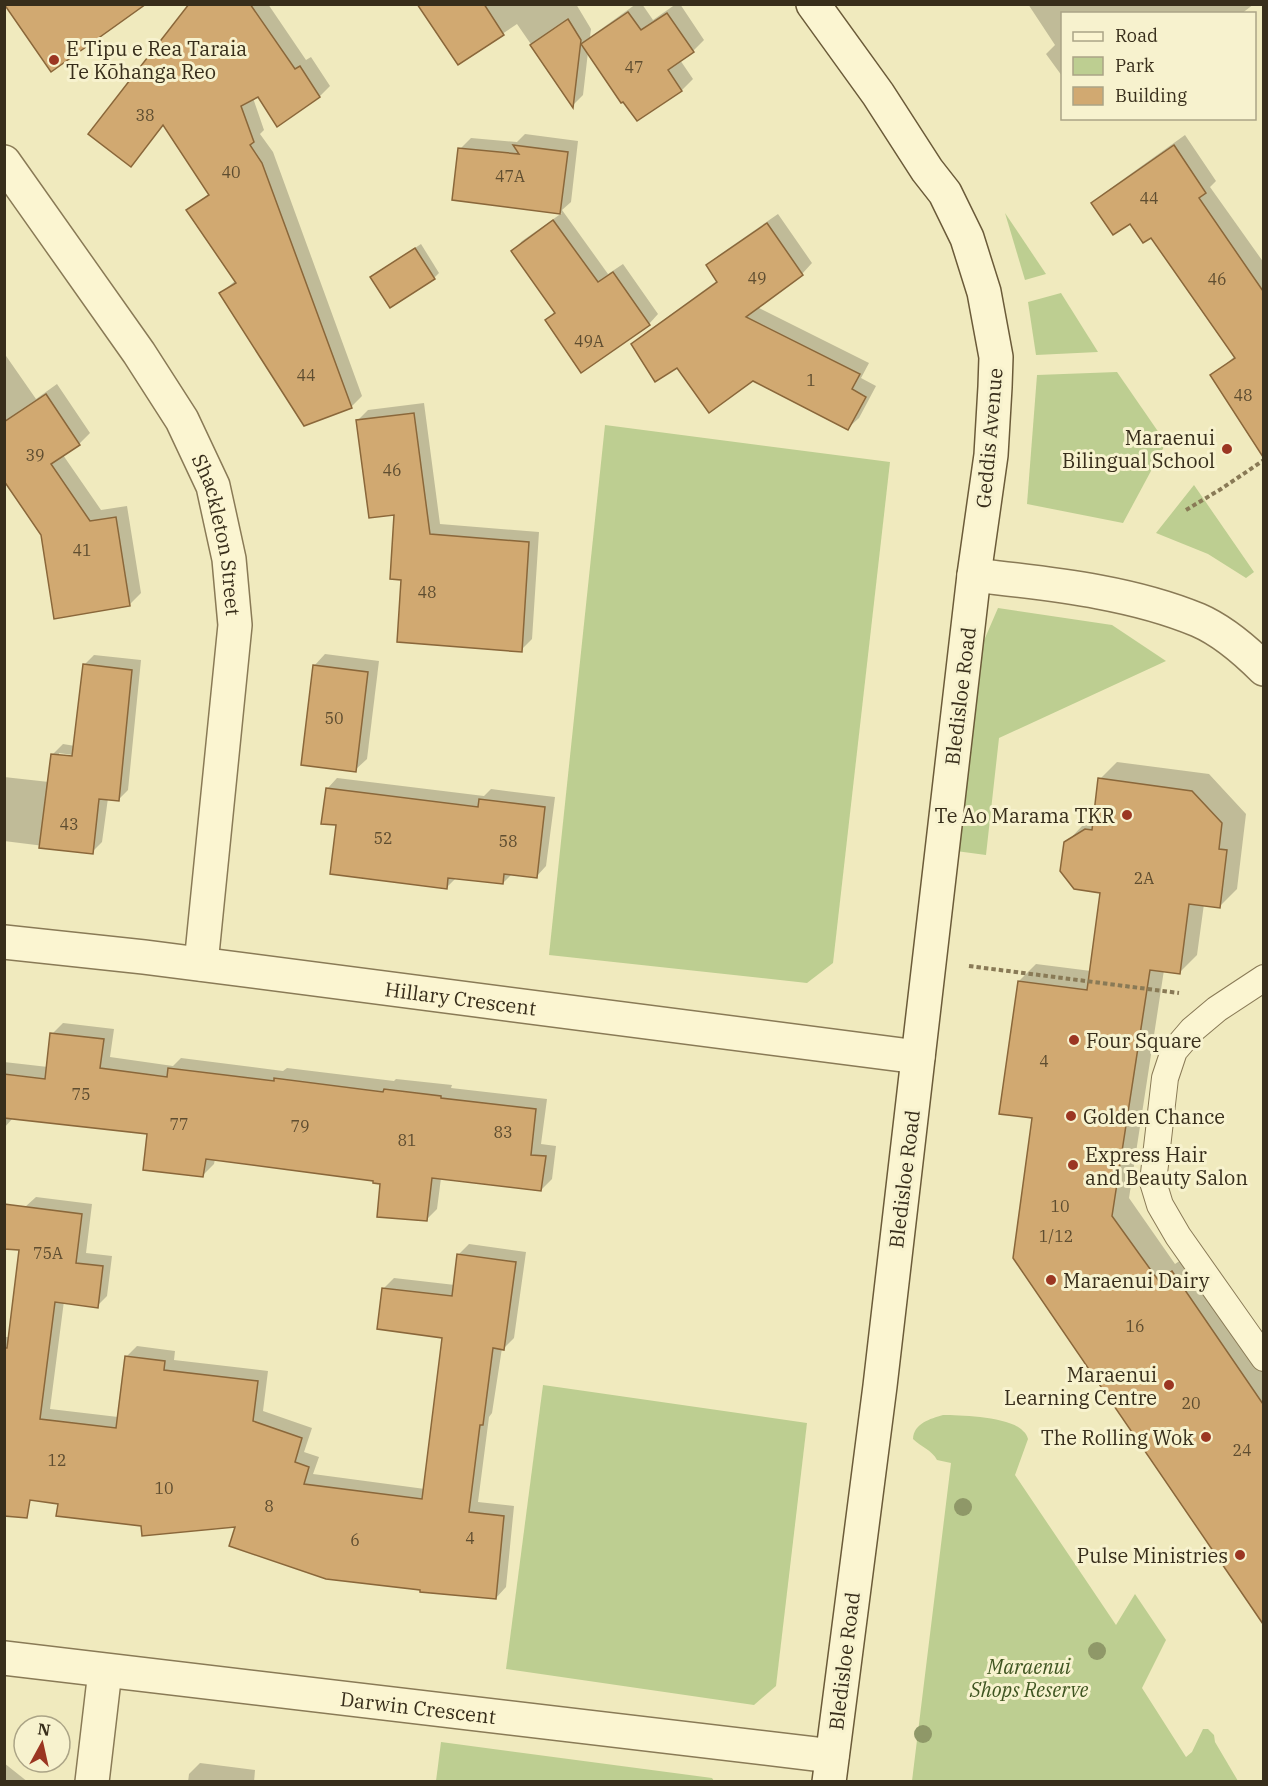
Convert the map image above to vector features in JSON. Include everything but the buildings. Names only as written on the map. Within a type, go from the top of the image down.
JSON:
[{"type":"street","name":"Geddis Avenue","points":[[813,4],[945,193],[967,238],[984,292],[996,357],[995,387],[991,455],[974,575]]},
{"type":"street","name":"Shackleton Street","points":[[4,162],[139,353],[176,410],[213,486],[229,559],[235,625],[201,964]]},
{"type":"street","points":[[974,575],[1145,602],[1200,621],[1247,652],[1263,669]]},
{"type":"street","name":"Bledisloe Road","points":[[831,1769],[880,1386],[974,575]]},
{"type":"street","name":"Hillary Crescent","points":[[4,942],[201,964],[918,1057]]},
{"type":"street","name":"Darwin Crescent","points":[[4,1658],[831,1769]]},
{"type":"street","points":[[92,1782],[105,1671]]},
{"type":"lane","points":[[1263,978],[1217,1009],[1192,1030],[1174,1051],[1166,1078],[1153,1182],[1160,1205],[1178,1236],[1263,1358]]},
{"type":"path","points":[[1186,510],[1263,460]]},
{"type":"path","points":[[929,961],[1181,994],[1217,1009]]},
{"type":"green space","points":[[1005,213],[1046,274],[1025,280]]},
{"type":"green space","points":[[1061,293],[1098,352],[1036,355],[1028,302]]},
{"type":"green space","points":[[1117,372],[1166,443],[1123,523],[1027,504],[1037,375]]},
{"type":"green space","points":[[605,425],[890,462],[833,963],[807,983],[549,955]]},
{"type":"green space","points":[[1194,485],[1254,572],[1246,578],[1208,554],[1156,533]]},
{"type":"green space","points":[[998,608],[1112,625],[1166,661],[999,738],[986,855],[956,851],[979,652]]},
{"type":"green space","points":[[543,1385],[807,1423],[776,1686],[754,1705],[506,1669]]},
{"type":"green space","name":"Maraenui Shops Reserve","points":[[943,1415],[997,1420],[1017,1426],[1025,1433],[1028,1439],[1015,1475],[1116,1625],[1135,1594],[1166,1640],[1142,1688],[1186,1757],[1192,1752],[1203,1729],[1208,1729],[1214,1735],[1215,1742],[1238,1781],[912,1781],[951,1463],[937,1460],[913,1439],[920,1425]]},
{"type":"green space","points":[[441,1742],[712,1778],[714,1781],[436,1781]]},
{"type":"place","name":"E Tipu e Rea Taraia Te Kōhanga Reo","points":[[54,60]]},
{"type":"place","name":"Maraenui Bilingual School","points":[[1227,449]]},
{"type":"place","name":"Te Ao Marama TKR","points":[[1127,815]]},
{"type":"place","name":"Four Square","points":[[1074,1040]]},
{"type":"place","name":"Golden Chance","points":[[1071,1116]]},
{"type":"place","name":"Express Hair and Beauty Salon","points":[[1073,1165]]},
{"type":"place","name":"Maraenui Dairy","points":[[1051,1280]]},
{"type":"place","name":"Maraenui Learning Centre","points":[[1169,1385]]},
{"type":"place","name":"The Rolling Wok","points":[[1206,1437]]},
{"type":"place","name":"Pulse Ministries","points":[[1240,1555]]}]
